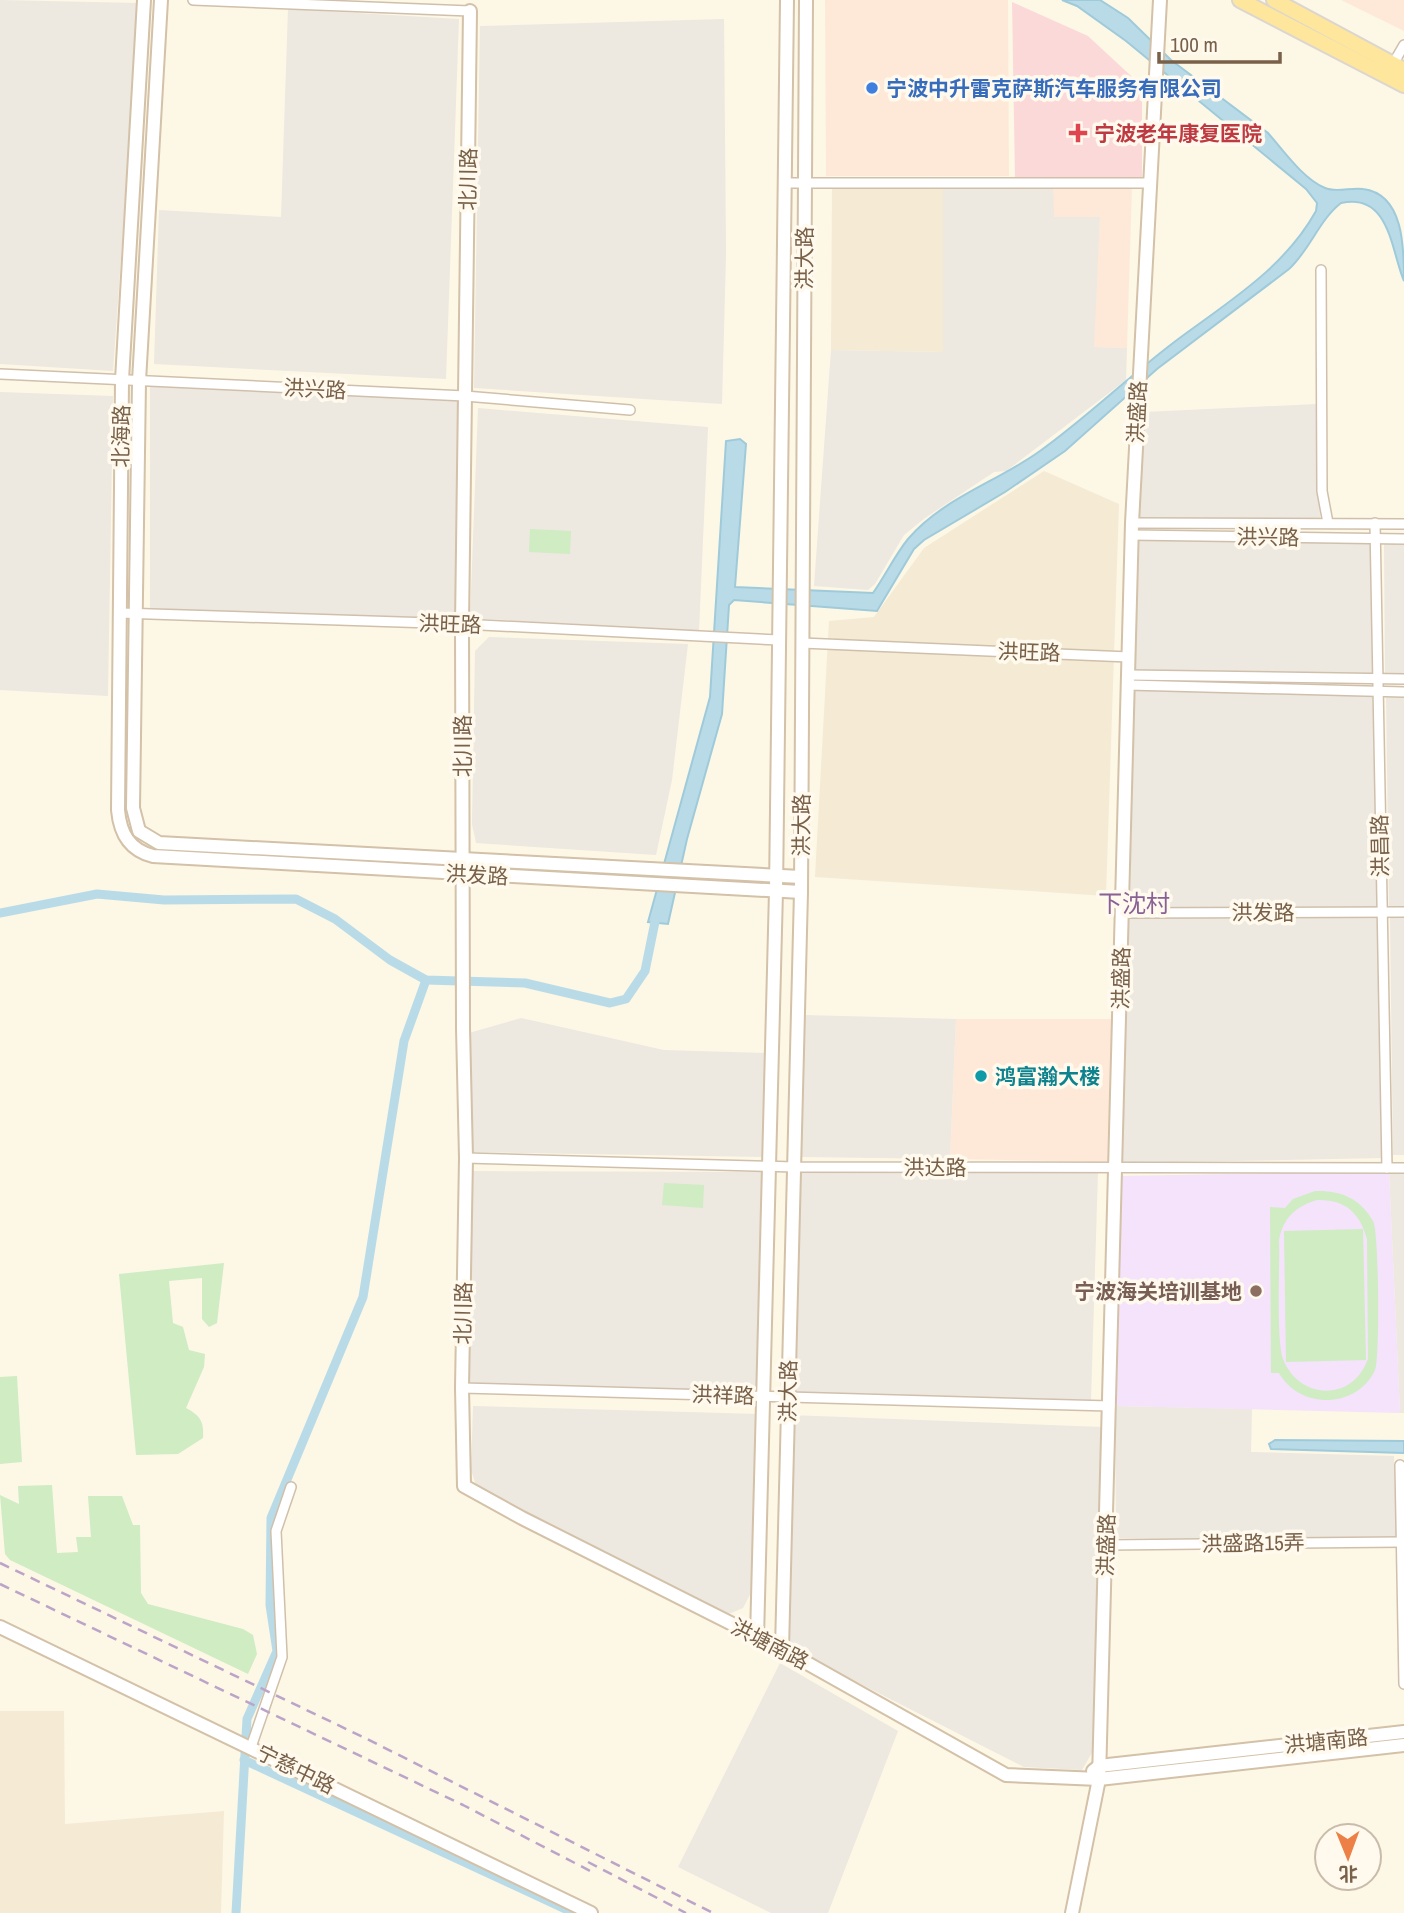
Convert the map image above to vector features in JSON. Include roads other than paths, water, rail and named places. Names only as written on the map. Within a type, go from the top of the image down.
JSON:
[{"type":"main road","name":"北海路","points":[[144,0],[122,380],[119,822],[134,849],[153,856]]},
{"type":"main road","name":"北海路","points":[[159,843],[139,831],[133,808],[139,381],[161,0]]},
{"type":"main road","name":"洪大路","points":[[757,1638],[776,891],[787,0]]},
{"type":"main road","name":"洪大路","points":[[782,1649],[801,892],[806,0]]},
{"type":"main road","name":"洪盛路","points":[[1072,1913],[1099,1773],[1117,1168],[1131,529],[1156,34],[1160,0]]},
{"type":"main road","points":[[1240,0],[1404,85]]},
{"type":"main road","points":[[1274,0],[1398,67]]},
{"type":"main road","name":"北川路","points":[[463,1481],[466,1158],[462,624],[470,11]]},
{"type":"main road","name":"洪发路","points":[[159,843],[801,877]]},
{"type":"main road","name":"洪发路","points":[[153,856],[801,892]]},
{"type":"main road","name":"洪塘南路","points":[[463,1481],[468,1490],[782,1649],[1006,1775],[1085,1778],[1099,1773],[1404,1732]]},
{"type":"main road","name":"宁慈中路","points":[[0,1627],[591,1913]]},
{"type":"main road","name":"洪塘南路","points":[[1099,1773],[1404,1745]]},
{"type":"street","points":[[193,0],[470,11]]},
{"type":"street","points":[[1398,67],[1404,45]]},
{"type":"street","points":[[785,183],[1149,183]]},
{"type":"street","points":[[1321,270],[1322,491],[1328,523]]},
{"type":"street","name":"洪兴路","points":[[0,374],[465,396],[630,410]]},
{"type":"street","name":"洪兴路","points":[[1131,529],[1328,523],[1404,524]]},
{"type":"street","name":"洪昌路","points":[[1375,523],[1387,1168]]},
{"type":"street","name":"洪兴路","points":[[1131,529],[1404,539]]},
{"type":"street","name":"洪旺路","points":[[120,613],[462,624],[779,640]]},
{"type":"street","name":"洪旺路","points":[[802,643],[1129,657]]},
{"type":"street","points":[[1128,680],[1404,679]]},
{"type":"street","points":[[1128,680],[1404,692]]},
{"type":"street","name":"洪发路","points":[[1122,913],[1404,912]]},
{"type":"street","name":"洪达路","points":[[466,1158],[794,1167],[1404,1168]]},
{"type":"street","name":"洪祥路","points":[[462,1388],[1110,1406]]},
{"type":"street","points":[[1400,1465],[1404,1684]]},
{"type":"street","points":[[251,1747],[282,1657],[276,1531],[291,1487]]},
{"type":"street","name":"洪盛路15弄","points":[[1106,1545],[1401,1542]]},
{"type":"water","points":[[1062,0],[1100,0],[1128,18],[1171,60],[1268,133],[1294,164],[1317,184],[1334,190],[1363,189],[1377,193],[1387,201],[1394,212],[1402,239],[1404,281],[1391,240],[1379,215],[1370,206],[1357,202],[1341,203],[1289,269],[1157,369],[1065,451],[1005,492],[924,540],[914,549],[877,611],[734,600],[729,605],[722,714],[687,839],[668,924],[648,922],[710,697],[726,441],[740,439],[746,444],[735,587],[873,593],[903,545],[937,512],[1040,451],[1163,351],[1238,296],[1289,249],[1316,211],[1317,203],[1306,189],[1126,41],[1077,6]]},
{"type":"water","points":[[1275,1440],[1404,1441],[1404,1453],[1271,1449],[1269,1444]]},
{"type":"waterway","points":[[0,913],[97,894],[164,900],[296,899],[335,919],[390,960],[426,980],[525,983],[610,1003],[626,999],[645,971],[657,912]]},
{"type":"waterway","points":[[236,1913],[247,1719],[277,1651],[270,1605],[271,1518],[363,1297],[404,1041],[426,980]]},
{"type":"waterway","points":[[244,1760],[574,1913]]},
{"type":"railway","points":[[0,1563],[367,1739],[713,1913]]},
{"type":"railway","points":[[0,1584],[463,1805],[596,1874]]},
{"type":"railway","points":[[588,1862],[686,1913]]},
{"type":"place","name":"宁波中升雷克萨斯汽车服务有限公司","points":[[872,88]]},
{"type":"place","name":"宁波老年康复医院","points":[[1078,133]]},
{"type":"place","name":"鸿富瀚大楼","points":[[981,1076]]},
{"type":"place","name":"宁波海关培训基地","points":[[1256,1291]]},
{"type":"district","name":"下沈村","points":[[1134,903]]}]
